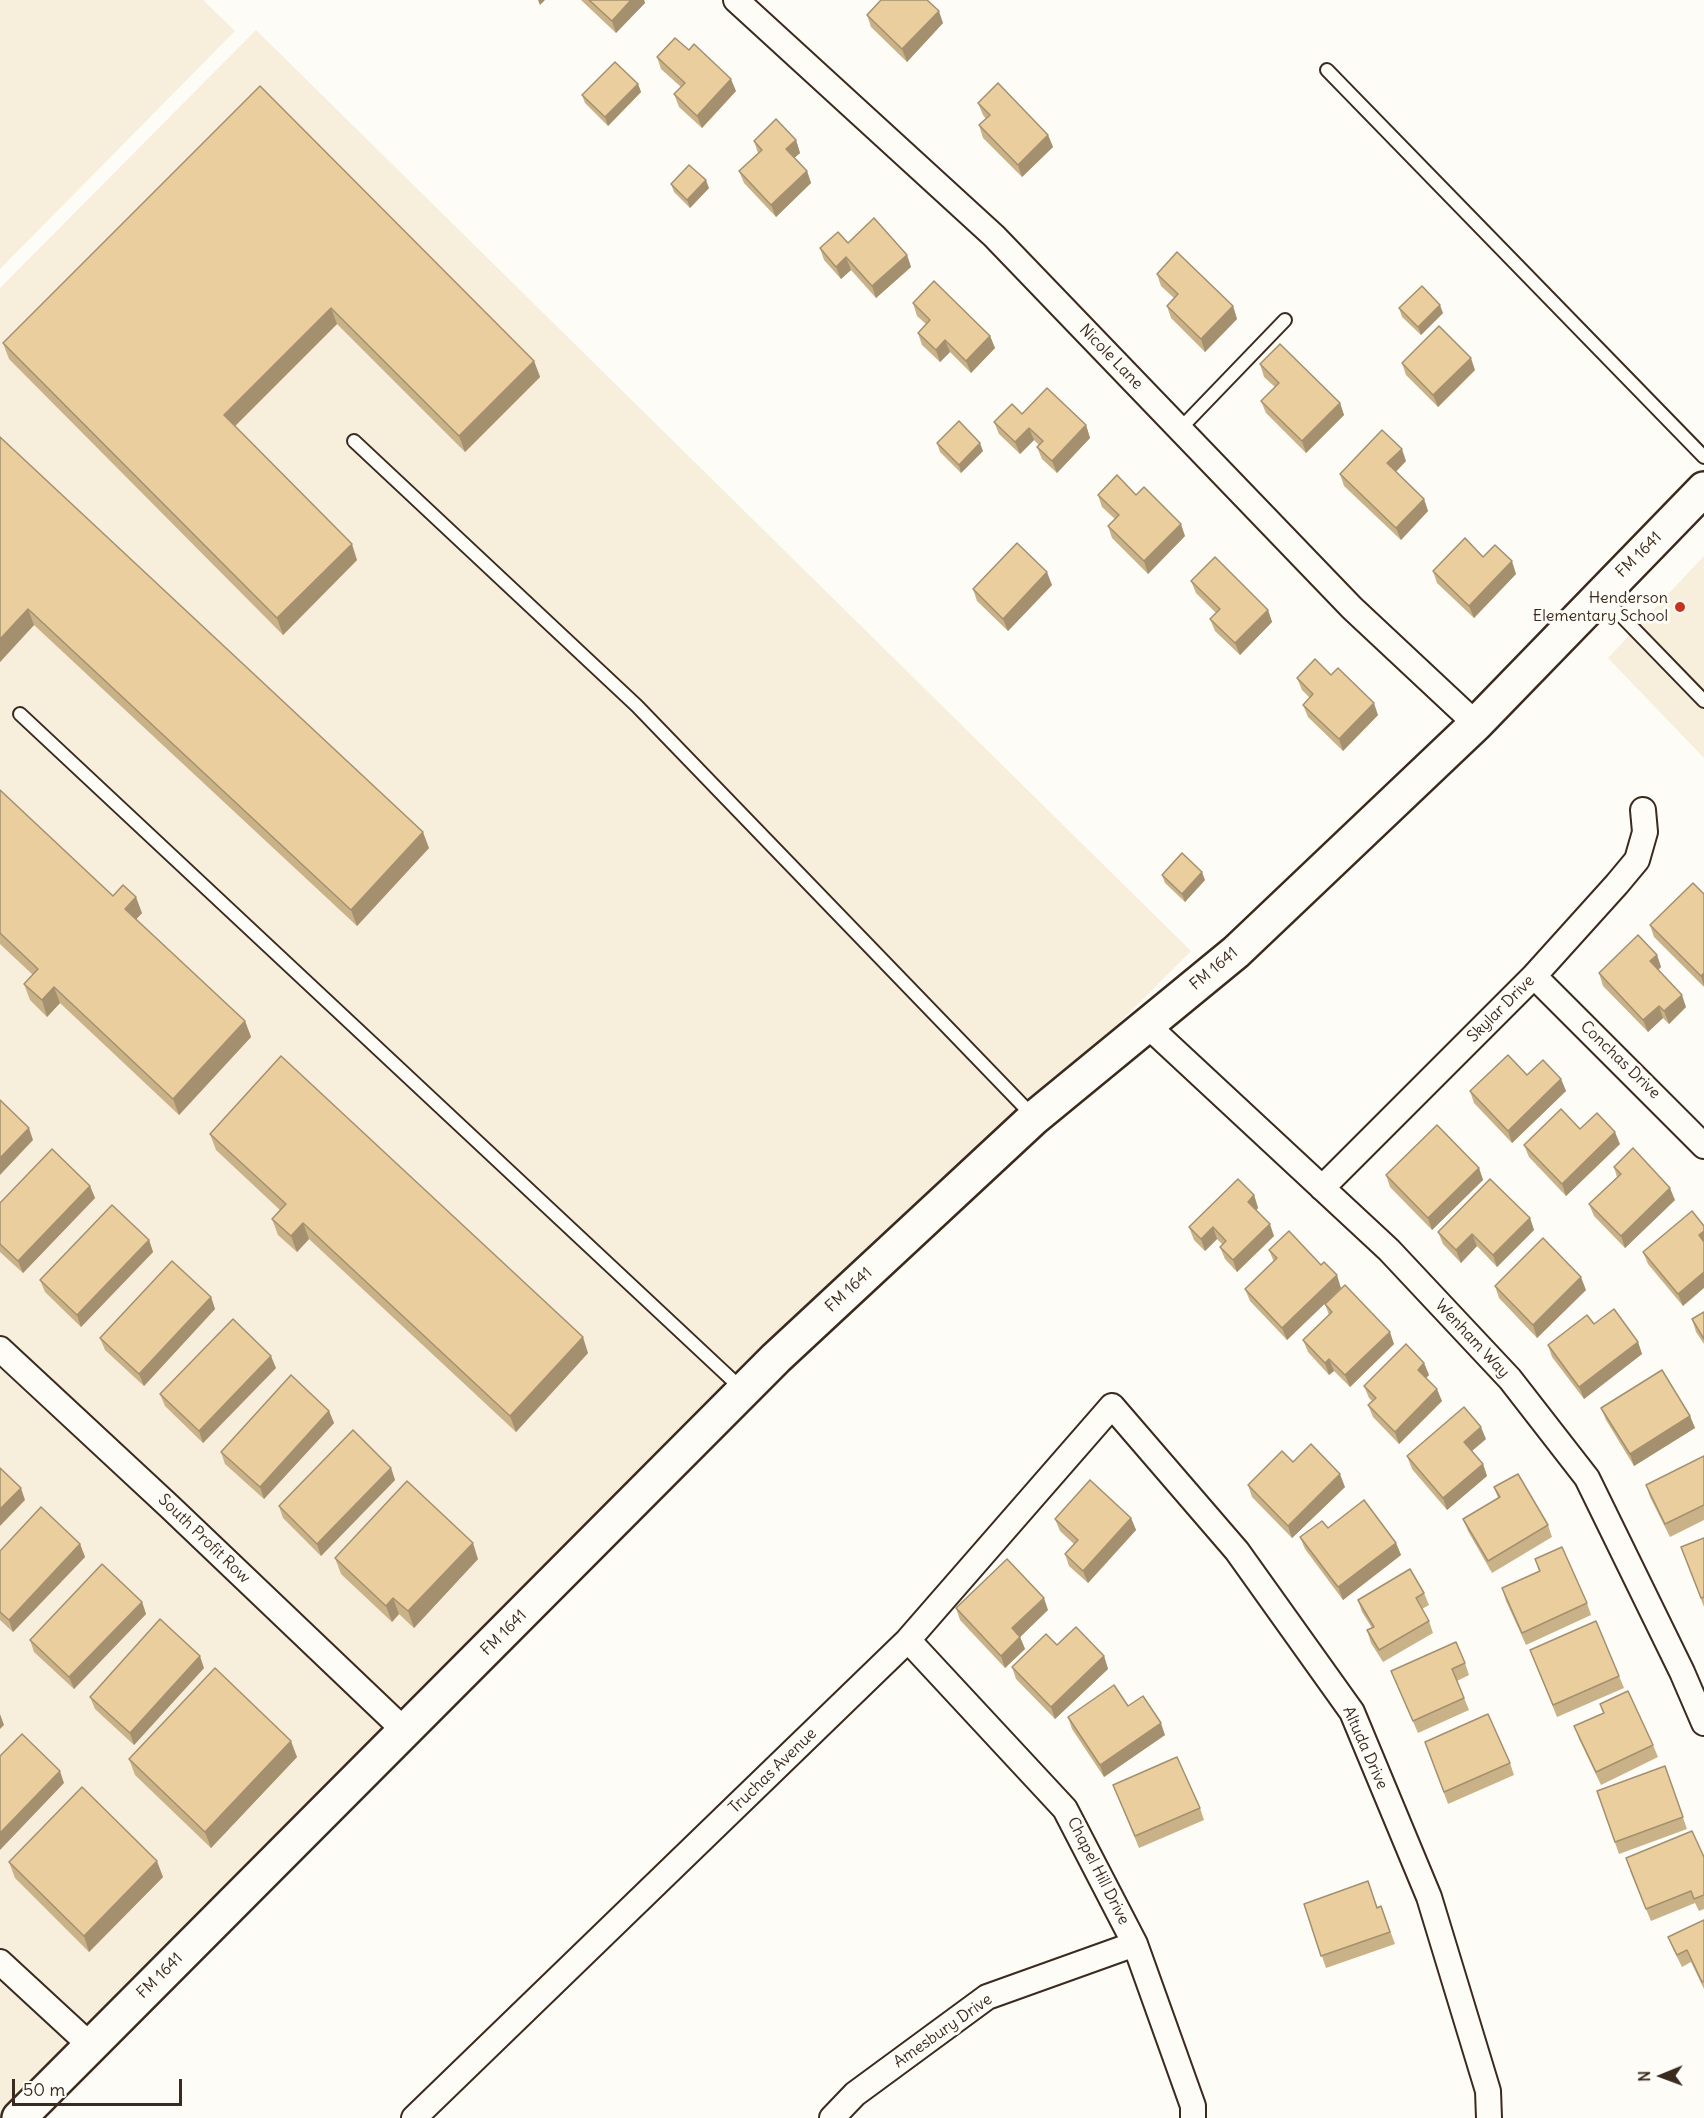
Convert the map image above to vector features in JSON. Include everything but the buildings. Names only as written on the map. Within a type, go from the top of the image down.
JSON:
[{"type":"main road","name":"FM 1641","points":[[19,2118],[324,1811],[406,1732],[743,1391],[1034,1118],[1236,952],[1476,724],[1704,489]]},
{"type":"street","name":"Nicole Lane","points":[[736,0],[994,236],[1352,608],[1476,724]]},
{"type":"street","name":"Skylar Drive","points":[[1322,1188],[1534,976],[1637,860],[1645,832],[1643,810]]},
{"type":"street","name":"Conchas Drive","points":[[1534,976],[1704,1146]]},
{"type":"street","name":"Wenham Way","points":[[1147,1025],[1389,1250],[1510,1379],[1587,1478],[1682,1672],[1704,1723]]},
{"type":"street","name":"South Profit Row","points":[[0,1349],[406,1732]]},
{"type":"street","name":"Truchas Avenue","points":[[414,2118],[908,1640],[1113,1406]]},
{"type":"street","name":"Altuda Drive","points":[[1113,1406],[1237,1551],[1352,1712],[1428,1897],[1488,2091],[1489,2118]]},
{"type":"street","name":"Chapel Hill Drive","points":[[908,1640],[1065,1809],[1136,1944],[1193,2106],[1193,2118]]},
{"type":"street","name":"Amesbury Drive","points":[[832,2118],[855,2094],[987,1997],[1136,1944]]},
{"type":"street","points":[[0,1962],[91,2046]]},
{"type":"lane","points":[[1327,70],[1704,457]]},
{"type":"lane","points":[[1180,429],[1285,320]]},
{"type":"lane","points":[[354,441],[637,706],[1034,1118]]},
{"type":"lane","points":[[1600,594],[1704,701]]},
{"type":"lane","points":[[20,714],[743,1391]]},
{"type":"shaded area","points":[[0,0],[203,0],[235,31],[0,269]]},
{"type":"shaded area","points":[[256,30],[1191,951],[25,2118],[0,2118],[0,288]]},
{"type":"shaded area","name":"Henderson Elementary School","points":[[1704,556],[1704,758],[1608,658]]},
{"type":"place","name":"Henderson Elementary School","points":[[1680,607]]}]
